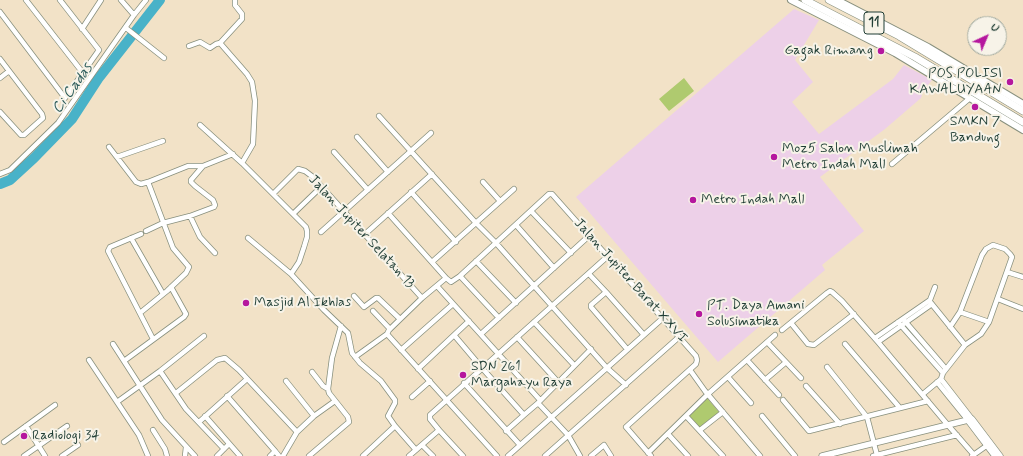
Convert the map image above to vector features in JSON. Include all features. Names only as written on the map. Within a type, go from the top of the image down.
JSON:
[{"type":"highway","name":"11","points":[[805,0],[915,57],[1023,122]]},
{"type":"highway","name":"11","points":[[829,0],[899,36],[1023,111]]},
{"type":"highway","points":[[836,0],[843,8]]},
{"type":"main road","points":[[791,0],[895,53],[1023,130]]},
{"type":"main road","points":[[836,0],[928,47],[1023,104]]},
{"type":"street","points":[[26,0],[82,73]]},
{"type":"street","points":[[0,12],[65,98],[99,50],[60,0]]},
{"type":"street","points":[[82,29],[100,0]]},
{"type":"street","points":[[122,0],[134,15]]},
{"type":"street","points":[[0,174],[10,170],[58,123],[146,0]]},
{"type":"street","points":[[189,46],[200,42],[210,48],[216,44],[220,44],[242,19],[242,14],[235,5],[235,0]]},
{"type":"street","points":[[127,28],[164,58]]},
{"type":"street","points":[[220,44],[247,74],[252,82],[255,101],[253,144],[242,163]]},
{"type":"street","points":[[0,59],[42,114],[43,118],[24,135],[20,135],[0,112]]},
{"type":"street","points":[[0,78],[9,71]]},
{"type":"street","points":[[892,164],[970,98]]},
{"type":"street","points":[[379,116],[476,223],[496,242],[591,348],[607,368],[626,385]]},
{"type":"street","points":[[200,125],[233,154],[306,227],[308,231],[307,237],[299,262],[291,274]]},
{"type":"street","points":[[321,232],[431,133]]},
{"type":"street","points":[[357,137],[388,172]]},
{"type":"street","points":[[116,157],[163,141]]},
{"type":"street","points":[[109,147],[135,181],[139,184],[148,182],[188,166],[203,166],[233,154]]},
{"type":"street","points":[[334,152],[368,190]]},
{"type":"street","points":[[146,231],[163,223],[190,216],[215,205],[209,197],[191,182],[203,166]]},
{"type":"street","name":"Jalan Jupiter Selatan 13","points":[[273,194],[298,169],[300,168],[305,171],[422,298]]},
{"type":"street","points":[[364,235],[410,192],[432,174]]},
{"type":"street","points":[[140,313],[186,273],[189,267],[173,248],[148,182]]},
{"type":"street","points":[[482,182],[500,201]]},
{"type":"street","points":[[293,214],[321,187]]},
{"type":"street","points":[[432,262],[514,189]]},
{"type":"street","points":[[410,192],[456,242]]},
{"type":"street","name":"Jalan Jupiter Barat XXVI","points":[[531,211],[549,194],[552,194],[696,356],[696,364],[690,370]]},
{"type":"street","points":[[388,213],[451,282],[460,276],[531,211],[571,253]]},
{"type":"street","points":[[190,216],[200,238],[215,253]]},
{"type":"street","points":[[516,225],[554,268]]},
{"type":"street","points":[[141,234],[110,247],[108,252],[153,339]]},
{"type":"street","points":[[481,334],[590,236]]},
{"type":"street","points":[[131,238],[163,294]]},
{"type":"street","points":[[248,238],[291,274],[348,333],[350,347],[355,357],[382,381],[395,400],[395,403],[388,416],[416,450]]},
{"type":"street","points":[[923,394],[939,381],[944,371],[965,345],[981,334],[989,322],[1012,258],[1005,249],[993,245],[986,249],[960,312],[950,327]]},
{"type":"street","points":[[463,456],[439,430],[429,417],[430,415],[464,383],[608,256]]},
{"type":"street","points":[[476,260],[516,303]]},
{"type":"street","points":[[1007,272],[1023,277]]},
{"type":"street","points":[[589,274],[644,335]]},
{"type":"street","points":[[460,276],[499,318]]},
{"type":"street","points":[[355,357],[387,334],[387,332],[422,298],[446,278]]},
{"type":"street","points":[[437,286],[539,401],[567,436],[579,455]]},
{"type":"street","points":[[124,361],[186,314],[171,287]]},
{"type":"street","points":[[877,340],[931,302],[935,287]]},
{"type":"street","points":[[782,330],[830,291],[842,301],[877,340],[973,455],[988,444]]},
{"type":"street","points":[[606,292],[591,305],[591,307],[627,350]]},
{"type":"street","points":[[354,296],[364,307],[378,298],[400,319]]},
{"type":"street","points":[[998,299],[1023,309]]},
{"type":"street","points":[[931,302],[965,345]]},
{"type":"street","points":[[401,350],[453,304]]},
{"type":"street","points":[[373,311],[390,329]]},
{"type":"street","points":[[960,312],[989,322]]},
{"type":"street","points":[[791,323],[808,344],[814,345],[854,314]]},
{"type":"street","points":[[508,456],[663,318]]},
{"type":"street","points":[[418,369],[469,321]]},
{"type":"street","points":[[534,322],[574,365]]},
{"type":"street","points":[[902,323],[944,371]]},
{"type":"street","points":[[328,389],[332,358],[341,326]]},
{"type":"street","points":[[387,334],[497,456]]},
{"type":"street","points":[[454,335],[524,415]]},
{"type":"street","points":[[760,456],[708,394],[690,370],[626,426],[650,454],[708,394],[775,335]]},
{"type":"street","points":[[117,402],[160,372],[204,336]]},
{"type":"street","points":[[517,337],[558,382]]},
{"type":"street","points":[[545,456],[679,337]]},
{"type":"street","points":[[767,342],[800,378]]},
{"type":"street","points":[[113,344],[162,420],[195,456]]},
{"type":"street","points":[[845,344],[900,408]]},
{"type":"street","points":[[506,431],[539,401],[591,348]]},
{"type":"street","points":[[176,393],[217,360],[221,358],[228,360],[298,432]]},
{"type":"street","points":[[89,360],[142,439],[148,456]]},
{"type":"street","points":[[747,360],[779,395]]},
{"type":"street","points":[[765,380],[785,363]]},
{"type":"street","points":[[827,367],[867,417],[875,443],[875,455],[957,435]]},
{"type":"street","points":[[160,372],[186,409],[224,449]]},
{"type":"street","points":[[309,456],[350,422],[328,389],[323,386],[312,372]]},
{"type":"street","points":[[728,377],[751,403]]},
{"type":"street","points":[[199,422],[247,379]]},
{"type":"street","points":[[286,381],[314,416]]},
{"type":"street","points":[[412,397],[430,381]]},
{"type":"street","points":[[939,381],[997,455]]},
{"type":"street","points":[[464,383],[520,445]]},
{"type":"street","points":[[806,386],[840,424]]},
{"type":"street","points":[[227,396],[279,456]]},
{"type":"street","points":[[783,400],[808,430],[840,424],[928,401]]},
{"type":"street","points":[[283,456],[298,432],[314,416],[335,401]]},
{"type":"street","points":[[4,442],[55,405]]},
{"type":"street","points":[[700,430],[723,412]]},
{"type":"street","points":[[205,416],[240,456]]},
{"type":"street","points":[[686,416],[723,456]]},
{"type":"street","points":[[762,416],[795,456]]},
{"type":"street","points":[[822,456],[970,419]]},
{"type":"street","points":[[26,426],[45,456]]},
{"type":"street","points":[[24,456],[67,426]]},
{"type":"street","points":[[363,456],[395,426]]},
{"type":"street","points":[[153,430],[166,449],[167,456]]},
{"type":"street","points":[[409,456],[439,430]]},
{"type":"street","points":[[668,434],[688,456]]},
{"type":"street","points":[[217,456],[229,444]]},
{"type":"street","points":[[62,456],[78,445]]},
{"type":"street","points":[[422,445],[433,456]]},
{"type":"street","points":[[591,456],[604,445],[612,456]]},
{"type":"street","points":[[184,456],[186,447]]},
{"type":"street","points":[[270,456],[275,451]]},
{"type":"shaded area","points":[[794,9],[819,20],[795,60],[813,82],[792,102],[819,134],[893,79],[904,65],[932,80],[923,91],[921,98],[885,129],[820,177],[864,231],[822,265],[825,270],[718,362],[576,197]]},
{"type":"green space","points":[[684,78],[694,91],[669,111],[659,99]]},
{"type":"green space","points":[[707,398],[719,412],[700,428],[689,416]]},
{"type":"waterway","name":"Ci Cadas","points":[[0,184],[10,180],[72,119],[98,79],[160,0]]},
{"type":"place","name":"Gagak Rimang","points":[[881,51]]},
{"type":"place","name":"POS POLISI KAWALUYAAN","points":[[1010,82]]},
{"type":"place","name":"SMKN 7 Bandung","points":[[975,107]]},
{"type":"place","name":"Moz5 Salon Muslimah Metro Indah Mall","points":[[774,157]]},
{"type":"place","name":"Metro Indah Mall","points":[[693,200]]},
{"type":"place","name":"Masjid Al Ikhlas","points":[[246,303]]},
{"type":"place","name":"PT. Daya Amani Solusimatika","points":[[699,314]]},
{"type":"place","name":"SDN 261 Margahayu Raya","points":[[463,375]]},
{"type":"place","name":"Radiologi 34","points":[[24,436]]}]
